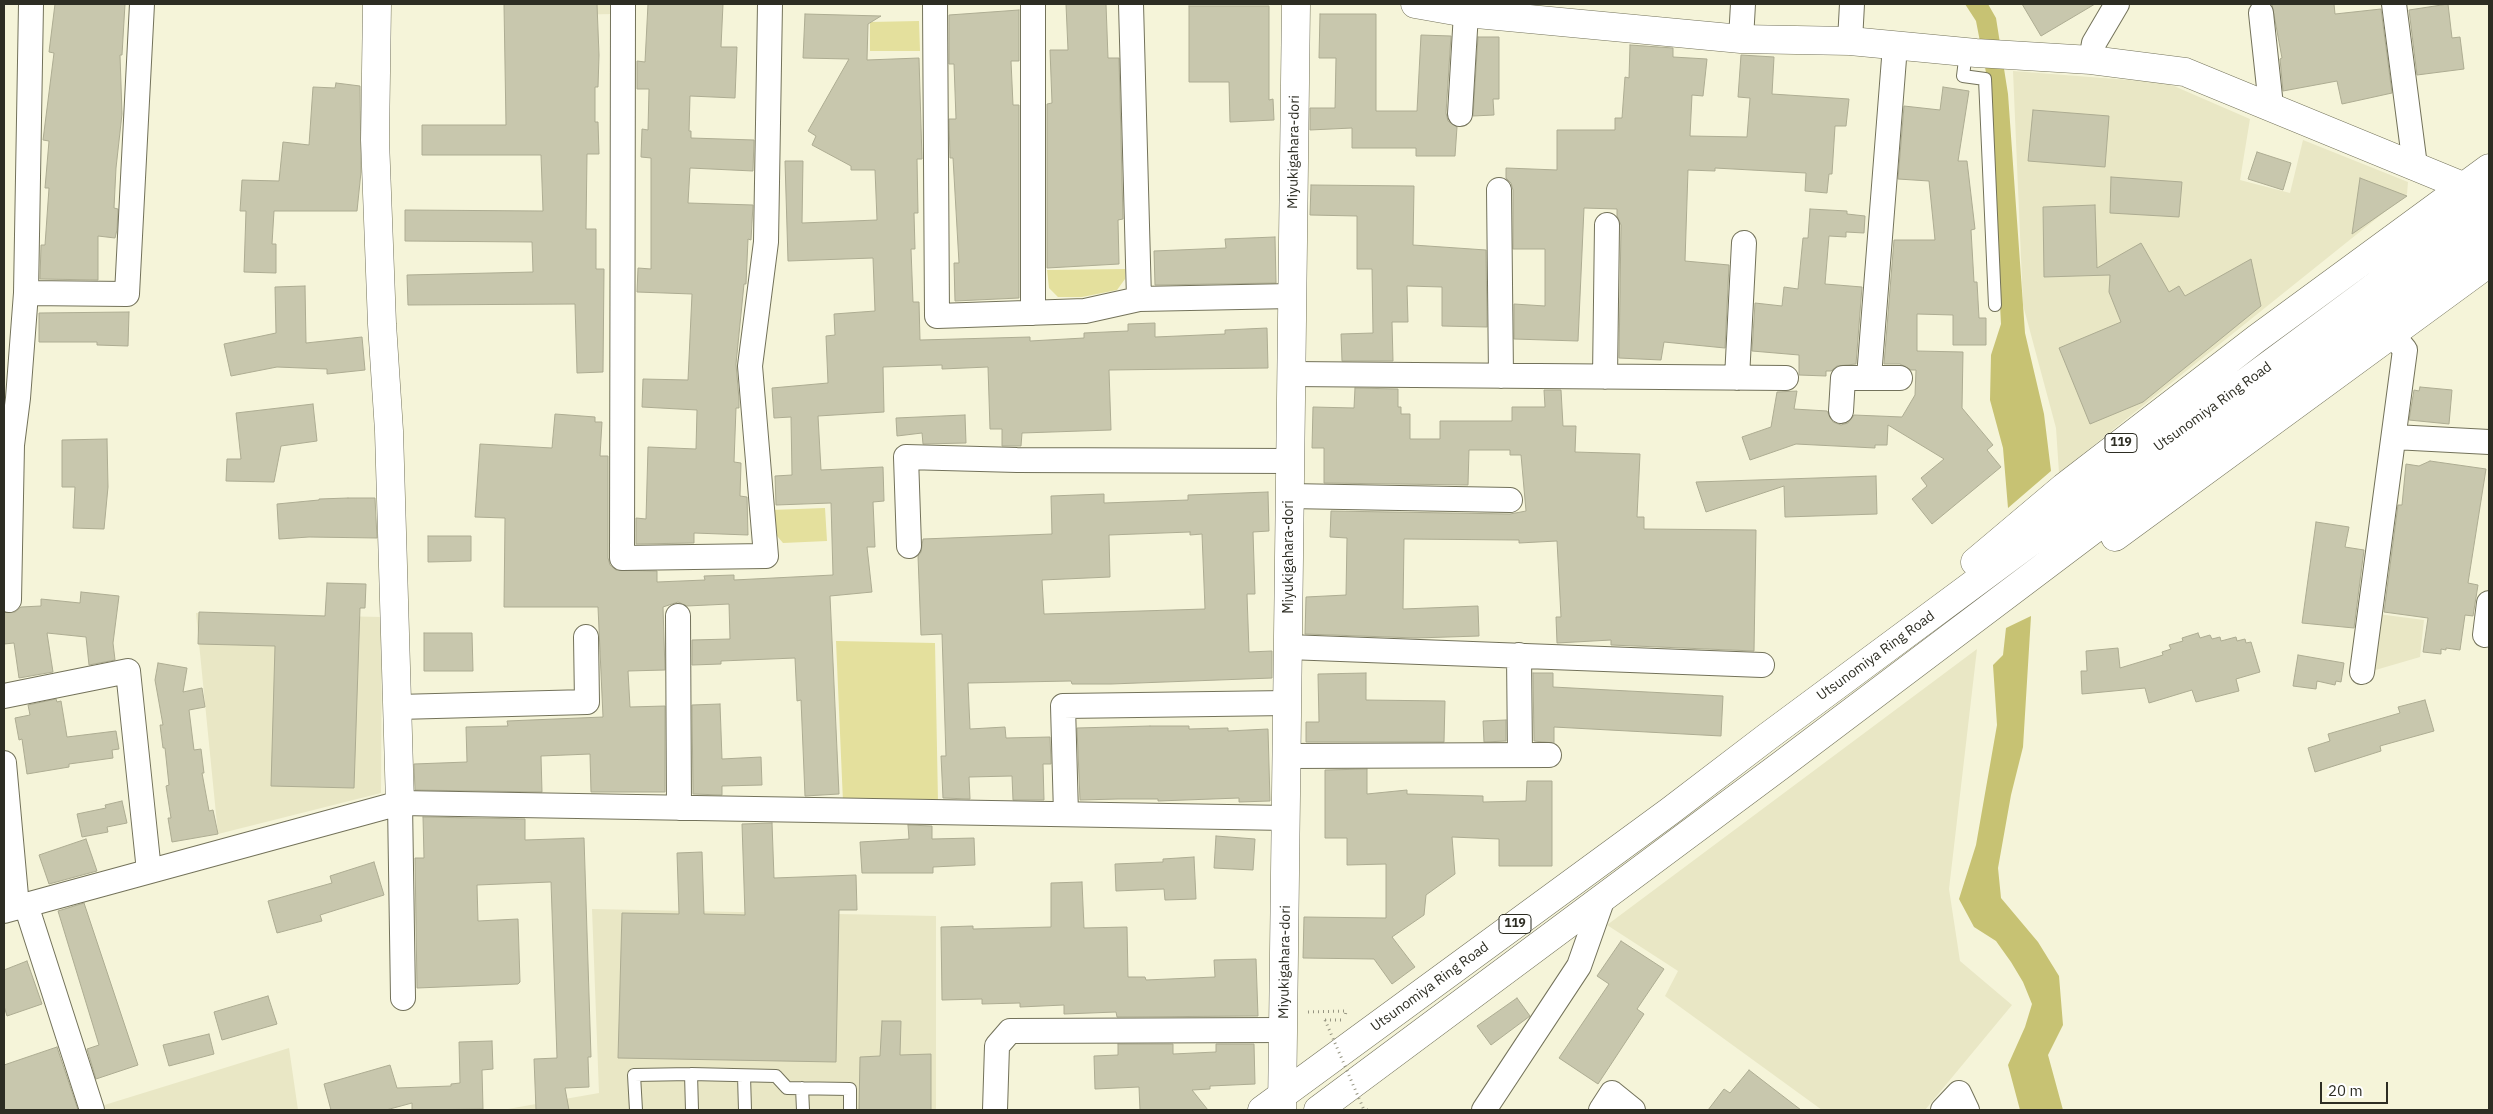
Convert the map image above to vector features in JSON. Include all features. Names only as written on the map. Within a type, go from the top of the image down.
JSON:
[{"type":"main road","points":[[377,4],[375,140],[382,324],[389,431],[400,803]]},
{"type":"main road","name":"Miyukigahara-dori","points":[[1275,1105],[1283,1030],[1288,756],[1289,496],[1296,4]]},
{"type":"main road","points":[[1417,4],[1466,13],[1741,39],[1850,41],[1971,53],[2091,60],[2185,72],[2477,190]]},
{"type":"main road","name":"119","points":[[1767,737],[2064,487],[2256,339],[2477,190],[2489,168]]},
{"type":"main road","name":"Utsunomiya Ring Road","points":[[1318,1110],[1780,766],[2452,245],[2489,202]]},
{"type":"main road","name":"Utsunomiya Ring Road","points":[[1275,1105],[1767,737],[2452,245],[2489,231]]},
{"type":"main road","name":"119","points":[[1780,766],[2106,543],[2489,263]]},
{"type":"street","points":[[9,600],[12,445],[18,398],[26,293],[31,4]]},
{"type":"street","points":[[26,293],[127,294],[142,4]]},
{"type":"street","points":[[623,4],[622,558],[766,556],[750,366],[766,242],[770,4]]},
{"type":"street","points":[[935,4],[937,316],[1085,311],[1139,299],[1292,296]]},
{"type":"street","points":[[1033,4],[1033,313]]},
{"type":"street","points":[[1132,4],[1139,299]]},
{"type":"street","points":[[1741,39],[1742,4]]},
{"type":"street","points":[[1850,41],[1852,4]]},
{"type":"street","points":[[2394,4],[2415,166]]},
{"type":"street","points":[[2091,60],[2094,43],[2107,8]]},
{"type":"street","points":[[1460,114],[1466,13]]},
{"type":"street","points":[[2261,13],[2272,106]]},
{"type":"street","points":[[1869,377],[1895,46]]},
{"type":"street","points":[[1499,190],[1501,376]]},
{"type":"street","points":[[1605,377],[1607,225]]},
{"type":"street","points":[[1737,378],[1744,243]]},
{"type":"street","points":[[2362,672],[2405,350],[2392,334]]},
{"type":"street","points":[[1291,374],[1786,378]]},
{"type":"street","points":[[1841,411],[1843,378],[1900,378]]},
{"type":"street","points":[[2394,437],[2489,442]]},
{"type":"street","points":[[909,546],[906,457],[1017,460],[1290,461]]},
{"type":"street","points":[[1289,496],[1510,500]]},
{"type":"street","points":[[2485,635],[2489,603]]},
{"type":"street","points":[[678,616],[679,808]]},
{"type":"street","points":[[398,707],[587,702],[586,637]]},
{"type":"street","points":[[1288,647],[1762,664]]},
{"type":"street","points":[[1519,655],[1520,755]]},
{"type":"street","points":[[4,696],[128,671],[149,871]]},
{"type":"street","points":[[1066,814],[1063,706],[1288,703]]},
{"type":"street","points":[[1288,756],[1549,755]]},
{"type":"street","points":[[4,763],[16,908],[92,1110]]},
{"type":"street","points":[[400,803],[403,998]]},
{"type":"street","points":[[16,908],[400,803],[1287,818]]},
{"type":"street","points":[[1484,1110],[1579,966],[1603,898]]},
{"type":"street","points":[[995,1110],[997,1046],[1010,1031],[1283,1030]]},
{"type":"street","points":[[1944,1110],[1959,1092],[1967,1110]]},
{"type":"street","points":[[1601,1110],[1612,1094],[1633,1110]]},
{"type":"lane","points":[[1971,53],[1963,76],[1985,79],[1995,305]]},
{"type":"lane","points":[[691,1074],[692,1110]]},
{"type":"lane","points":[[636,1110],[634,1075],[691,1074],[776,1076],[787,1088],[850,1089],[850,1110]]},
{"type":"lane","points":[[744,1076],[746,1110]]},
{"type":"lane","points":[[802,1088],[802,1110]]},
{"type":"path","points":[[1305,1012],[1346,1011],[1345,1020],[1325,1020],[1366,1110]]},
{"type":"shaded area","points":[[553,4],[616,4],[616,14],[553,15]]},
{"type":"shaded area","points":[[1965,4],[1988,4],[1996,18],[2008,94],[2025,333],[2044,414],[2051,471],[2008,508],[2003,448],[1990,400],[1991,355],[2001,324],[1989,88],[1976,21]]},
{"type":"shaded area","points":[[919,21],[920,51],[870,51],[870,22]]},
{"type":"shaded area","points":[[2013,71],[2167,83],[2250,119],[2240,180],[2290,193],[2303,140],[2408,182],[2407,194],[2059,473],[2056,428],[2023,305]]},
{"type":"shaded area","points":[[1125,269],[1125,279],[1117,290],[1082,297],[1058,297],[1049,288],[1047,270]]},
{"type":"shaded area","points":[[825,508],[827,541],[783,543],[772,530],[771,510]]},
{"type":"shaded area","points":[[196,613],[382,617],[381,793],[218,834]]},
{"type":"shaded area","points":[[2378,614],[2424,620],[2420,657],[2372,671]]},
{"type":"shaded area","points":[[2031,616],[2023,747],[2011,795],[1998,868],[2001,898],[2038,942],[2059,976],[2063,1025],[2048,1055],[2063,1110],[2020,1110],[2008,1065],[2025,1027],[2032,1004],[2023,982],[2011,962],[1996,941],[1974,927],[1959,899],[1976,845],[1997,725],[1993,665],[2003,655],[2006,628]]},
{"type":"shaded area","points":[[836,641],[935,643],[938,802],[843,802]]},
{"type":"shaded area","points":[[1977,649],[1949,889],[1960,961],[2012,1005],[1925,1110],[1822,1110],[1665,996],[1678,971],[1607,925]]},
{"type":"shaded area","points":[[592,909],[936,916],[936,1110],[502,1110],[599,1093]]},
{"type":"shaded area","points":[[289,1048],[298,1110],[100,1110],[98,1107]]},
{"type":"building","points":[[55,4],[125,4],[122,55],[120,55],[122,114],[114,208],[118,209],[117,230],[115,238],[98,236],[98,280],[40,279],[41,245],[45,245],[49,188],[45,188],[49,141],[43,140],[54,53],[49,52]]},
{"type":"building","points":[[504,4],[597,4],[599,55],[598,87],[595,87],[595,122],[598,122],[599,154],[587,154],[586,229],[596,229],[596,269],[604,269],[603,372],[577,373],[575,304],[408,305],[407,275],[533,272],[532,242],[405,241],[405,210],[543,211],[541,155],[422,155],[422,125],[506,125]]},
{"type":"building","points":[[648,4],[723,4],[721,47],[737,47],[735,98],[690,96],[689,131],[691,131],[691,138],[754,140],[753,171],[690,168],[688,203],[753,205],[751,240],[748,239],[746,284],[744,284],[736,364],[739,408],[736,408],[734,462],[741,463],[740,496],[747,497],[748,535],[694,533],[694,543],[636,544],[636,518],[646,519],[648,447],[696,449],[697,410],[642,407],[643,379],[688,380],[692,294],[637,292],[638,268],[651,269],[651,158],[641,157],[642,129],[648,130],[649,89],[637,89],[637,61],[645,62]]},
{"type":"building","points":[[1066,4],[1106,4],[1108,58],[1119,58],[1123,219],[1118,220],[1119,264],[1047,268],[1047,104],[1052,103],[1050,50],[1068,50]]},
{"type":"building","points":[[2022,4],[2095,4],[2041,36]]},
{"type":"building","points":[[2272,4],[2334,4],[2335,14],[2381,9],[2392,93],[2342,104],[2337,81],[2283,91],[2280,59],[2282,58]]},
{"type":"building","points":[[2448,4],[2452,38],[2460,37],[2464,69],[2417,75],[2409,10]]},
{"type":"building","points":[[1189,6],[1269,6],[1269,100],[1273,99],[1274,120],[1230,122],[1229,82],[1189,82]]},
{"type":"building","points":[[1019,10],[1019,61],[1011,61],[1013,105],[1019,105],[1019,298],[955,301],[954,263],[959,263],[953,158],[950,158],[949,119],[956,119],[954,64],[949,64],[949,15]]},
{"type":"building","points":[[805,14],[881,16],[868,24],[867,60],[919,58],[922,159],[917,159],[918,213],[914,213],[915,249],[911,249],[913,302],[919,302],[920,340],[1030,337],[1030,341],[1084,338],[1084,333],[1128,331],[1128,324],[1155,323],[1155,337],[1225,334],[1225,330],[1267,328],[1268,368],[1109,370],[1111,430],[1022,433],[1021,446],[1002,446],[1002,429],[990,429],[988,367],[942,369],[942,365],[883,367],[884,412],[818,416],[821,470],[883,467],[884,501],[873,502],[875,547],[867,547],[872,592],[830,596],[839,794],[805,796],[801,700],[797,701],[795,658],[721,661],[721,664],[692,665],[692,640],[730,639],[729,604],[687,606],[678,602],[663,607],[665,670],[628,671],[630,707],[665,706],[665,792],[591,792],[590,754],[541,756],[542,792],[415,790],[414,764],[467,762],[466,727],[508,726],[507,721],[603,717],[598,607],[504,607],[505,518],[475,517],[480,444],[552,448],[555,414],[595,417],[595,422],[602,422],[600,456],[608,456],[608,558],[610,565],[616,570],[657,571],[657,582],[705,580],[704,576],[734,575],[734,580],[833,575],[831,503],[776,505],[775,476],[792,475],[791,417],[774,418],[772,388],[828,383],[826,336],[835,335],[834,314],[875,311],[873,258],[788,261],[785,161],[803,161],[802,223],[877,220],[875,170],[851,170],[851,166],[812,145],[816,136],[808,131],[849,59],[803,58]]},
{"type":"building","points":[[1320,14],[1376,14],[1376,111],[1417,111],[1421,35],[1451,36],[1446,113],[1448,121],[1457,127],[1455,156],[1416,156],[1416,148],[1352,148],[1352,128],[1310,130],[1310,108],[1335,108],[1336,58],[1319,58]]},
{"type":"building","points":[[1478,37],[1499,37],[1499,99],[1493,99],[1494,115],[1473,116]]},
{"type":"building","points":[[1630,45],[1673,48],[1673,57],[1707,59],[1703,96],[1692,95],[1690,136],[1747,137],[1750,98],[1738,97],[1741,55],[1774,57],[1772,94],[1849,99],[1846,126],[1835,126],[1832,174],[1829,174],[1827,193],[1805,191],[1806,173],[1715,168],[1715,171],[1688,170],[1685,261],[1729,265],[1725,348],[1664,342],[1661,360],[1619,358],[1621,225],[1617,216],[1617,209],[1584,208],[1578,341],[1514,339],[1514,304],[1545,306],[1545,249],[1513,249],[1513,190],[1511,183],[1506,178],[1506,168],[1557,170],[1557,130],[1615,130],[1615,118],[1622,118],[1625,77],[1629,78]]},
{"type":"building","points":[[336,83],[360,86],[361,172],[357,211],[274,211],[272,244],[276,244],[276,273],[244,272],[246,211],[240,211],[242,180],[279,181],[283,142],[309,145],[313,87],[335,88]]},
{"type":"building","points":[[1943,87],[1969,91],[1958,161],[1967,161],[1975,229],[1971,230],[1974,282],[1977,282],[1979,318],[1986,318],[1986,345],[1953,345],[1953,315],[1917,314],[1917,351],[1963,352],[1962,408],[1993,445],[1987,450],[2001,467],[1932,524],[1912,499],[1927,486],[1921,478],[1944,459],[1888,425],[1887,445],[1875,445],[1875,448],[1796,444],[1750,460],[1742,437],[1771,427],[1777,392],[1797,391],[1794,409],[1827,411],[1833,422],[1841,425],[1848,423],[1854,415],[1902,417],[1915,395],[1916,370],[1911,370],[1900,364],[1884,364],[1894,240],[1935,240],[1929,181],[1898,179],[1904,106],[1940,110]]},
{"type":"building","points":[[2033,110],[2109,116],[2105,167],[2028,161]]},
{"type":"building","points":[[2257,152],[2291,163],[2283,190],[2248,179]]},
{"type":"building","points":[[2111,177],[2182,182],[2179,217],[2110,213]]},
{"type":"building","points":[[2360,178],[2407,196],[2352,234]]},
{"type":"building","points":[[1311,185],[1414,186],[1413,245],[1486,250],[1487,327],[1442,326],[1442,287],[1407,286],[1408,322],[1392,322],[1393,361],[1342,361],[1341,334],[1373,333],[1372,269],[1357,269],[1357,216],[1310,215]]},
{"type":"building","points":[[2095,205],[2097,268],[2141,243],[2169,292],[2179,286],[2185,296],[2251,259],[2261,306],[2143,402],[2090,424],[2059,348],[2121,322],[2109,292],[2110,275],[2044,277],[2043,207]]},
{"type":"building","points":[[1810,209],[1847,211],[1847,214],[1865,216],[1864,233],[1846,232],[1846,237],[1829,236],[1825,284],[1862,287],[1856,364],[1837,366],[1831,371],[1826,371],[1826,376],[1799,375],[1799,355],[1752,351],[1755,303],[1782,306],[1784,287],[1798,289],[1803,238],[1808,238]]},
{"type":"building","points":[[1275,237],[1276,283],[1155,285],[1154,251],[1226,248],[1225,239]]},
{"type":"building","points":[[305,286],[306,343],[362,337],[365,370],[327,374],[327,369],[277,367],[231,376],[224,344],[276,333],[275,287]]},
{"type":"building","points":[[129,312],[128,346],[97,345],[97,342],[39,342],[39,313]]},
{"type":"building","points":[[2420,387],[2452,390],[2449,424],[2409,420],[2414,390],[2419,391]]},
{"type":"building","points":[[1355,388],[1398,389],[1398,407],[1401,407],[1401,414],[1410,414],[1410,439],[1440,439],[1440,421],[1512,421],[1512,407],[1545,407],[1544,390],[1561,390],[1563,426],[1576,426],[1575,452],[1640,454],[1637,517],[1644,517],[1644,529],[1756,530],[1754,651],[1611,645],[1611,640],[1557,643],[1556,617],[1561,617],[1557,541],[1519,543],[1519,540],[1404,539],[1403,609],[1478,606],[1479,636],[1416,638],[1305,634],[1306,597],[1346,595],[1347,538],[1330,537],[1331,511],[1510,514],[1526,511],[1521,455],[1510,455],[1510,450],[1469,450],[1468,485],[1324,483],[1324,448],[1312,448],[1313,407],[1354,408]]},
{"type":"building","points":[[313,404],[317,441],[281,446],[274,482],[226,481],[227,459],[241,459],[236,413]]},
{"type":"building","points":[[965,415],[966,443],[923,444],[922,433],[897,436],[896,418]]},
{"type":"building","points":[[107,439],[108,487],[104,529],[73,528],[75,487],[62,487],[62,440]]},
{"type":"building","points":[[2430,461],[2486,469],[2468,583],[2478,585],[2473,616],[2465,615],[2460,650],[2441,649],[2441,654],[2423,652],[2428,618],[2384,612],[2398,505],[2402,505],[2406,464],[2419,466]]},
{"type":"building","points":[[1876,476],[1877,514],[1785,517],[1784,486],[1706,512],[1696,482]]},
{"type":"building","points":[[1268,492],[1269,531],[1253,532],[1255,594],[1247,594],[1249,652],[1272,651],[1272,678],[1111,684],[1072,684],[1071,681],[968,683],[970,729],[1005,727],[1006,738],[1050,737],[1051,764],[1043,764],[1044,800],[1013,800],[1012,776],[969,777],[970,799],[943,798],[941,756],[946,756],[942,634],[921,635],[918,556],[921,552],[923,539],[1052,534],[1051,496],[1104,494],[1104,503],[1188,500],[1188,495]],"holes":[[[1190,532],[1190,535],[1202,534],[1205,609],[1044,614],[1042,580],[1110,577],[1109,535]]]},
{"type":"building","points":[[348,498],[375,498],[377,538],[309,537],[279,539],[277,504]]},
{"type":"building","points":[[2316,522],[2349,527],[2345,547],[2364,550],[2354,628],[2302,623]]},
{"type":"building","points":[[428,536],[471,536],[471,561],[428,562]]},
{"type":"building","points":[[327,583],[366,584],[365,608],[360,608],[354,788],[271,786],[275,646],[198,644],[199,612],[325,616]]},
{"type":"building","points":[[81,592],[119,596],[113,643],[115,660],[89,665],[86,637],[47,633],[53,672],[19,678],[14,643],[4,644],[4,612],[15,612],[21,607],[41,606],[41,599],[80,603]]},
{"type":"building","points":[[424,633],[472,633],[473,671],[424,671]]},
{"type":"building","points":[[2198,633],[2200,638],[2210,635],[2212,639],[2220,637],[2221,641],[2236,637],[2237,641],[2245,639],[2246,643],[2251,642],[2260,672],[2236,679],[2239,691],[2196,702],[2192,690],[2149,703],[2145,688],[2082,694],[2081,671],[2087,671],[2086,651],[2118,648],[2120,668],[2163,655],[2162,652],[2171,649],[2169,645],[2183,641],[2182,638]]},
{"type":"building","points":[[2298,655],[2344,663],[2341,682],[2336,681],[2335,685],[2317,681],[2316,689],[2293,686]]},
{"type":"building","points":[[158,663],[187,668],[183,692],[202,688],[205,707],[189,710],[194,750],[201,749],[204,773],[202,773],[209,811],[213,810],[218,834],[172,842],[168,818],[171,818],[166,786],[169,785],[165,748],[163,748],[160,725],[163,725],[155,680]]},
{"type":"building","points":[[1366,673],[1366,700],[1445,701],[1444,742],[1306,742],[1306,722],[1319,722],[1318,674]]},
{"type":"building","points":[[1533,673],[1553,673],[1553,687],[1723,696],[1721,736],[1554,727],[1554,743],[1534,741]]},
{"type":"building","points":[[56,699],[57,702],[61,701],[67,737],[116,731],[119,749],[112,750],[113,758],[69,764],[69,767],[27,774],[22,739],[19,740],[15,718],[30,715],[28,705]]},
{"type":"building","points":[[2425,700],[2434,731],[2380,746],[2381,751],[2315,772],[2308,748],[2330,741],[2328,734],[2400,713],[2398,707]]},
{"type":"building","points":[[720,704],[722,759],[761,757],[762,785],[722,786],[722,795],[693,794],[692,705]]},
{"type":"building","points":[[1506,720],[1506,741],[1484,742],[1483,721]]},
{"type":"building","points":[[1189,726],[1189,729],[1228,728],[1228,731],[1268,729],[1270,801],[1239,802],[1239,798],[1158,801],[1158,799],[1080,800],[1077,728]]},
{"type":"building","points":[[1367,769],[1367,794],[1407,790],[1407,794],[1483,796],[1483,802],[1526,801],[1527,781],[1552,781],[1552,866],[1499,866],[1499,839],[1452,837],[1455,874],[1426,895],[1424,915],[1392,937],[1415,967],[1392,984],[1374,959],[1303,958],[1304,917],[1386,918],[1386,864],[1347,865],[1347,838],[1325,838],[1325,770]]},
{"type":"building","points":[[122,801],[127,823],[107,827],[108,832],[82,837],[77,814],[106,808],[105,805]]},
{"type":"building","points":[[423,817],[525,819],[525,840],[584,838],[591,1057],[588,1057],[589,1087],[565,1088],[569,1110],[536,1110],[534,1059],[557,1058],[551,882],[477,885],[478,921],[518,919],[520,982],[518,984],[417,988],[415,858],[424,858]]},
{"type":"building","points":[[772,823],[774,878],[856,875],[857,910],[839,910],[836,1062],[618,1058],[622,913],[679,914],[677,853],[702,852],[704,914],[745,915],[742,824]]},
{"type":"building","points":[[908,825],[932,826],[932,839],[974,838],[975,865],[933,867],[933,873],[862,873],[860,842],[909,839]]},
{"type":"building","points":[[1216,836],[1255,839],[1253,870],[1214,868]]},
{"type":"building","points":[[86,839],[97,871],[49,884],[39,855]]},
{"type":"building","points":[[1194,857],[1196,899],[1165,900],[1164,889],[1116,891],[1115,864],[1163,862],[1163,859]]},
{"type":"building","points":[[374,862],[384,895],[320,915],[322,921],[277,933],[268,901],[332,883],[330,876]]},
{"type":"building","points":[[1082,882],[1084,928],[1127,927],[1128,977],[1145,977],[1146,980],[1215,977],[1214,960],[1256,959],[1258,1016],[1117,1017],[1116,1012],[1064,1014],[1064,1005],[1020,1007],[1020,1003],[982,1004],[982,999],[942,1000],[941,927],[973,926],[973,929],[1051,927],[1051,883]]},
{"type":"building","points":[[84,903],[138,1065],[96,1079],[87,1049],[99,1045],[58,911]]},
{"type":"building","points":[[1621,941],[1664,969],[1637,1009],[1644,1014],[1598,1084],[1559,1058],[1609,984],[1597,976]]},
{"type":"building","points":[[27,961],[42,1004],[7,1016],[4,1006],[4,970]]},
{"type":"building","points":[[268,996],[277,1024],[222,1040],[214,1012]]},
{"type":"building","points":[[1517,998],[1530,1016],[1491,1045],[1477,1026]]},
{"type":"building","points":[[882,1021],[901,1021],[900,1055],[931,1054],[931,1110],[859,1110],[860,1057],[880,1056]]},
{"type":"building","points":[[209,1034],[214,1054],[169,1066],[163,1045]]},
{"type":"building","points":[[492,1041],[493,1069],[482,1070],[483,1109],[412,1110],[412,1103],[386,1110],[331,1110],[324,1084],[390,1065],[397,1088],[451,1086],[451,1084],[460,1083],[459,1042]]},
{"type":"building","points":[[1118,1044],[1173,1044],[1173,1054],[1216,1052],[1216,1044],[1254,1044],[1255,1084],[1210,1086],[1210,1089],[1192,1090],[1208,1110],[1140,1110],[1139,1087],[1095,1089],[1094,1056],[1118,1055]]},
{"type":"building","points":[[57,1047],[78,1110],[4,1110],[4,1065]]},
{"type":"building","points":[[1749,1070],[1801,1110],[1708,1110],[1724,1089],[1730,1093]]}]
